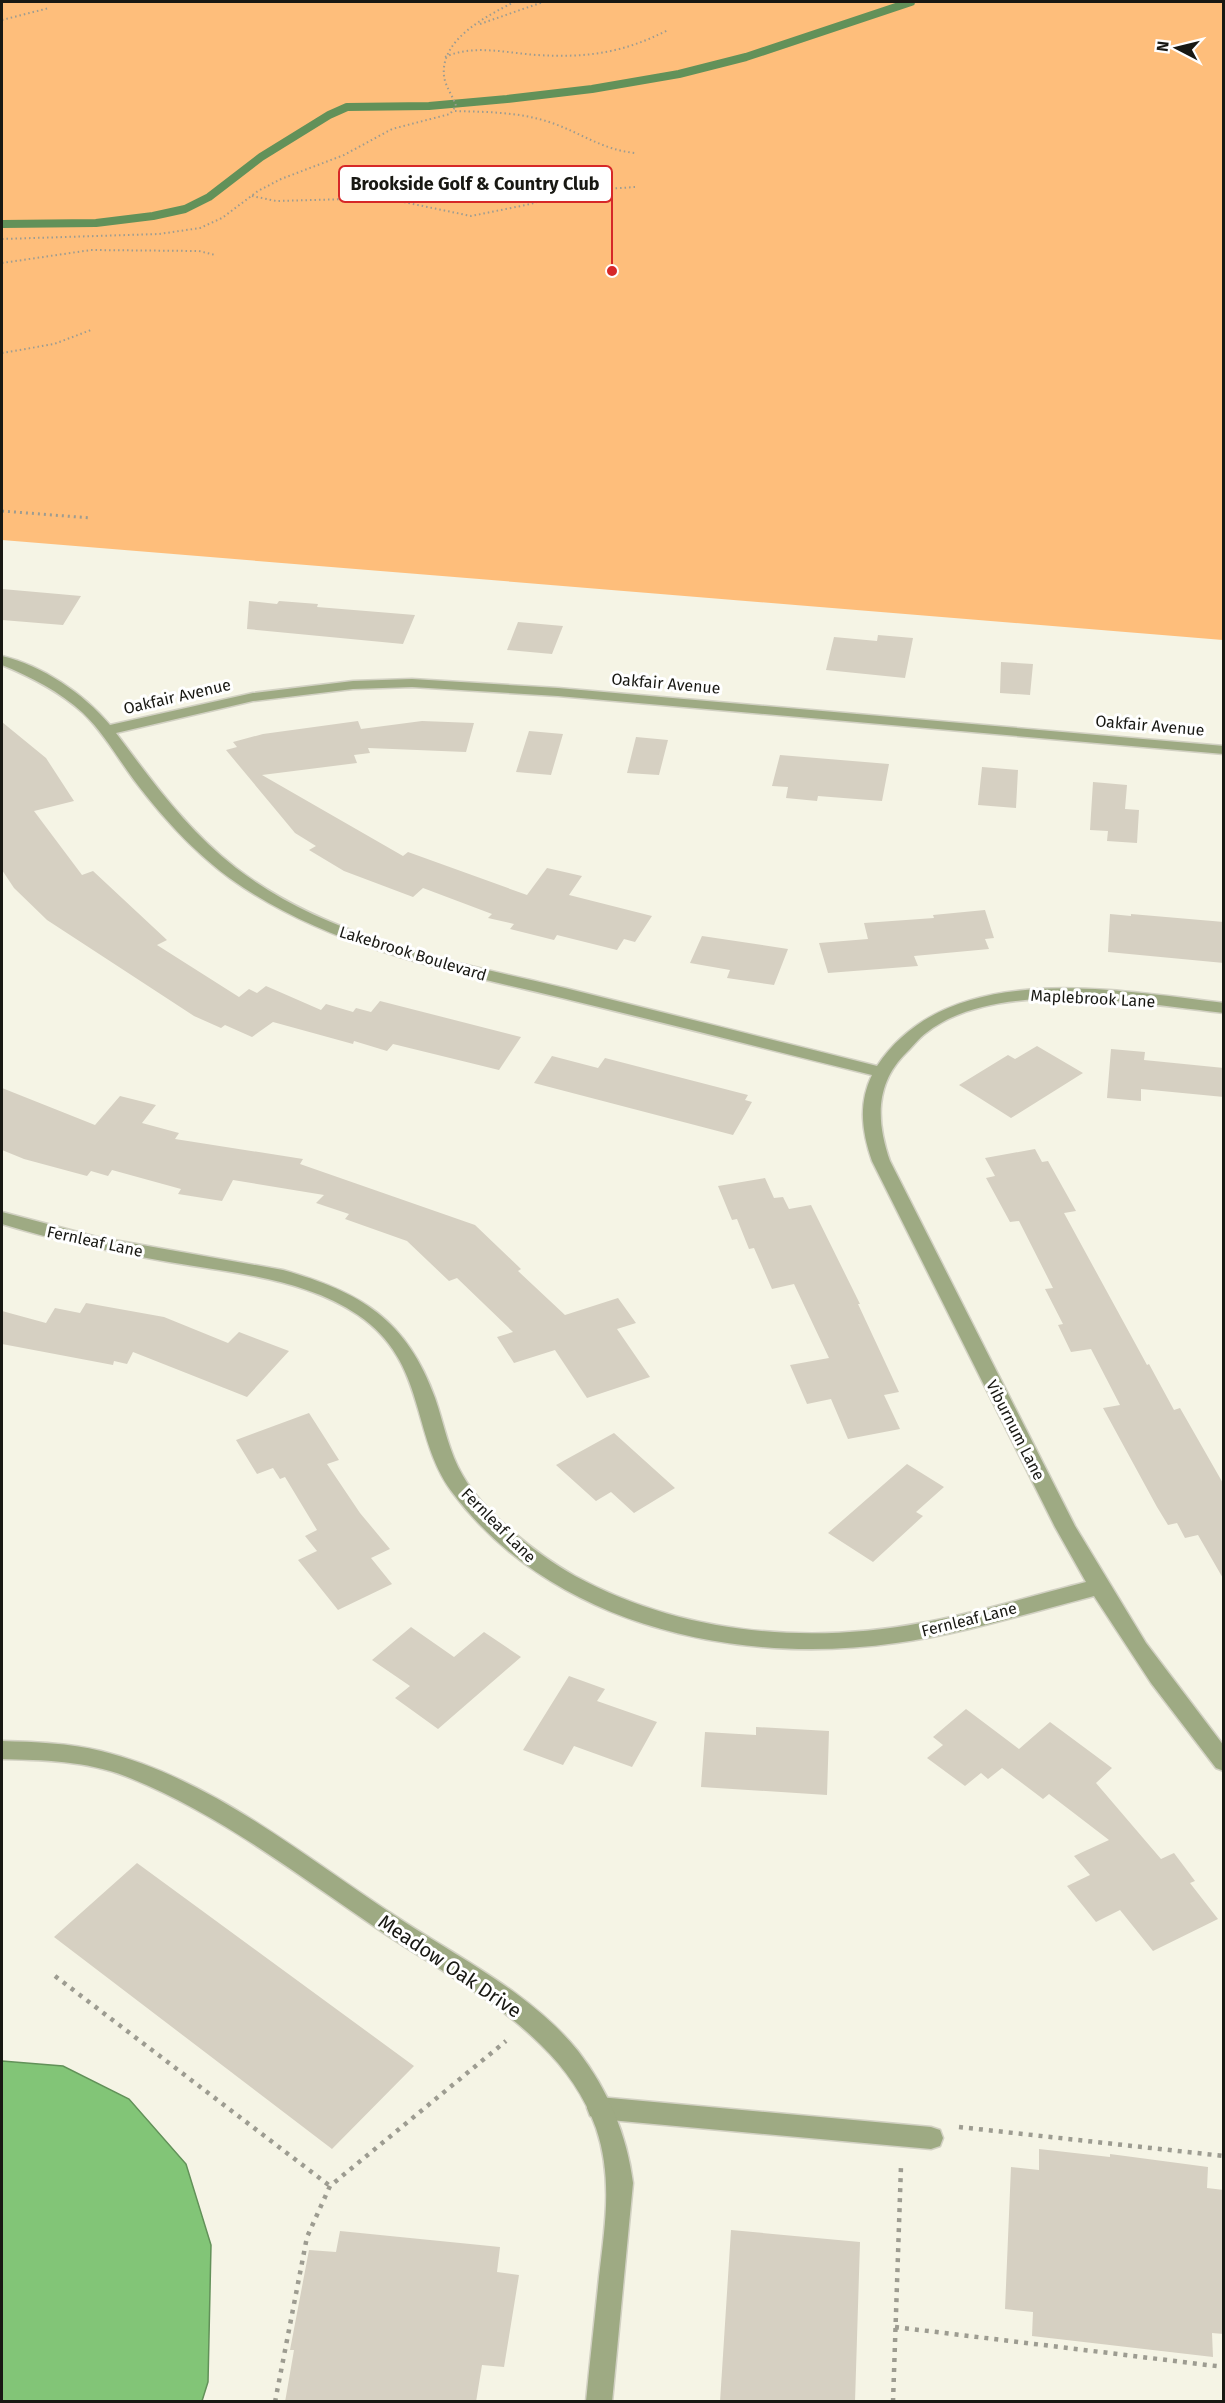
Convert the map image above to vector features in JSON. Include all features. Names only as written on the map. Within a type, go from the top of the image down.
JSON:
[{"type":"street","name":"Lakebrook Boulevard","points":[[2,660],[61,688],[88,710],[108,730],[168,813],[212,858],[268,897],[335,930],[454,967],[880,1072]]},
{"type":"street","name":"Oakfair Avenue","points":[[108,730],[227,702],[284,692],[353,685],[430,683],[1224,750]]},
{"type":"street","name":"Maplebrook Lane","points":[[880,1072],[911,1036],[932,1022],[977,1003],[998,998],[1058,993],[1224,1008]]},
{"type":"street","name":"Viburnum Lane","points":[[880,1072],[873,1090],[870,1115],[873,1136],[881,1161],[1097,1587],[1144,1656],[1224,1762]]},
{"type":"street","name":"Fernleaf Lane","points":[[2,1218],[51,1232],[289,1278],[336,1295],[366,1311],[394,1336],[412,1362],[448,1467],[456,1483],[468,1498],[516,1547],[540,1566],[565,1582],[621,1608],[654,1619],[714,1633],[774,1640],[835,1641],[920,1632],[1097,1587]]},
{"type":"street","name":"Meadow Oak Drive","points":[[2,1750],[59,1753],[94,1758],[130,1768],[172,1786],[255,1835],[496,1995],[530,2021],[568,2058],[590,2090],[599,2108],[614,2145],[621,2173],[598,2402]]},
{"type":"street","points":[[599,2108],[931,2138]]},
{"type":"path","points":[[455,111],[456,101],[444,77],[445,58],[453,45],[469,30],[514,2]]},
{"type":"path","points":[[469,30],[543,2]]},
{"type":"path","points":[[2,20],[49,8]]},
{"type":"path","points":[[445,58],[454,53],[481,50],[534,55],[603,54],[638,44],[668,30]]},
{"type":"path","points":[[2,239],[30,236],[130,236],[181,232],[217,221],[251,195],[281,179],[344,154],[386,131],[442,117],[455,111],[524,115],[562,126],[604,149],[635,153]]},
{"type":"path","points":[[251,195],[276,201],[384,198],[471,216],[526,205],[578,191],[635,187]]},
{"type":"path","points":[[2,263],[62,253],[98,250],[199,251],[215,255]]},
{"type":"path","points":[[2,353],[54,344],[91,330]]},
{"type":"path","points":[[2,511],[91,518]]},
{"type":"path","points":[[55,1976],[330,2186]]},
{"type":"path","points":[[274,2402],[307,2237],[330,2186],[530,2021]]},
{"type":"path","points":[[931,2138],[943,2125],[1224,2156]]},
{"type":"path","points":[[893,2402],[902,2135]]},
{"type":"path","points":[[895,2327],[1224,2367]]},
{"type":"shaded area","points":[[2,2],[1223,2],[1223,640],[2,540]]},
{"type":"shaded area","points":[[2,2061],[63,2066],[129,2099],[186,2164],[211,2245],[208,2382],[202,2401],[2,2401]]},
{"type":"building","points":[[2,589],[81,596],[63,625],[2,620]]},
{"type":"building","points":[[249,601],[318,604],[317,607],[415,615],[403,644],[247,629]]},
{"type":"building","points":[[518,622],[563,626],[552,654],[507,650]]},
{"type":"building","points":[[878,635],[913,638],[905,678],[826,670],[834,637],[877,641]]},
{"type":"building","points":[[1001,662],[1033,664],[1030,695],[1000,693]]},
{"type":"building","points":[[358,721],[361,729],[422,721],[474,723],[466,752],[368,748],[370,753],[354,755],[357,763],[262,775],[403,856],[408,852],[527,895],[547,868],[582,876],[569,895],[652,916],[635,942],[624,939],[617,950],[557,935],[554,940],[510,929],[514,924],[488,918],[492,914],[423,888],[413,897],[344,871],[309,850],[316,846],[295,833],[226,750],[237,747],[233,742],[263,734]]},
{"type":"building","points":[[2,722],[46,758],[74,801],[34,811],[82,875],[93,871],[167,940],[157,945],[239,997],[249,989],[257,993],[266,986],[321,1010],[326,1004],[353,1012],[356,1008],[371,1012],[380,1001],[521,1037],[499,1070],[393,1044],[387,1051],[354,1041],[353,1044],[273,1022],[252,1037],[225,1025],[221,1028],[194,1016],[47,920],[14,888],[2,870]]},
{"type":"building","points":[[529,731],[563,734],[551,775],[516,772]]},
{"type":"building","points":[[636,737],[668,740],[659,775],[627,773]]},
{"type":"building","points":[[780,755],[889,764],[882,801],[818,796],[817,801],[786,798],[788,787],[772,786]]},
{"type":"building","points":[[982,767],[1018,770],[1016,808],[978,805]]},
{"type":"building","points":[[1093,782],[1127,785],[1125,809],[1139,810],[1137,843],[1107,841],[1108,831],[1090,830]]},
{"type":"building","points":[[985,910],[994,938],[985,939],[989,949],[914,956],[918,966],[828,973],[819,943],[868,939],[864,923],[934,918],[933,915]]},
{"type":"building","points":[[1110,914],[1224,922],[1224,963],[1108,952]]},
{"type":"building","points":[[702,936],[788,949],[774,985],[727,978],[730,970],[690,963]]},
{"type":"building","points":[[1037,1046],[1083,1073],[1011,1118],[959,1085],[1008,1055],[1015,1059]]},
{"type":"building","points":[[1111,1049],[1145,1052],[1144,1060],[1224,1068],[1224,1097],[1141,1089],[1141,1101],[1107,1098]]},
{"type":"building","points":[[552,1056],[598,1068],[605,1058],[748,1095],[745,1100],[752,1102],[733,1135],[534,1083]]},
{"type":"building","points":[[2,1088],[95,1125],[120,1096],[156,1105],[142,1123],[179,1133],[175,1139],[303,1159],[300,1164],[475,1225],[521,1269],[518,1271],[565,1315],[618,1298],[636,1323],[617,1329],[650,1377],[587,1398],[555,1350],[514,1363],[497,1337],[513,1332],[457,1278],[449,1281],[407,1241],[345,1219],[349,1214],[316,1203],[324,1195],[233,1180],[222,1201],[178,1194],[181,1189],[112,1170],[108,1176],[91,1171],[87,1176],[24,1159],[2,1150]]},
{"type":"building","points":[[1035,1149],[1042,1162],[1048,1161],[1076,1211],[1064,1213],[1147,1365],[1149,1364],[1174,1410],[1180,1408],[1224,1485],[1224,1580],[1198,1535],[1185,1538],[1177,1523],[1168,1525],[1157,1507],[1103,1408],[1120,1405],[1091,1349],[1071,1352],[1058,1325],[1063,1324],[1045,1289],[1053,1288],[1019,1221],[1010,1222],[986,1178],[995,1176],[985,1158]]},
{"type":"building","points":[[765,1178],[774,1198],[783,1197],[789,1209],[811,1205],[860,1304],[858,1304],[899,1392],[884,1395],[900,1429],[848,1439],[831,1399],[807,1404],[790,1365],[829,1358],[794,1284],[772,1289],[754,1248],[749,1249],[737,1219],[732,1220],[718,1186]]},
{"type":"building","points":[[86,1303],[164,1317],[228,1343],[239,1332],[289,1351],[247,1397],[133,1352],[127,1364],[114,1361],[113,1365],[2,1344],[2,1311],[46,1323],[55,1308],[80,1313]]},
{"type":"building","points":[[309,1413],[339,1460],[327,1464],[360,1513],[390,1549],[371,1558],[392,1584],[338,1610],[298,1560],[317,1551],[305,1536],[317,1530],[285,1477],[280,1479],[273,1468],[257,1474],[236,1440]]},
{"type":"building","points":[[614,1433],[675,1488],[634,1513],[611,1492],[596,1501],[556,1465]]},
{"type":"building","points":[[907,1464],[944,1487],[916,1512],[923,1516],[873,1562],[828,1533]]},
{"type":"building","points":[[411,1627],[454,1657],[484,1632],[521,1657],[438,1729],[395,1698],[410,1686],[372,1660]]},
{"type":"building","points":[[569,1676],[605,1689],[597,1701],[657,1722],[632,1767],[574,1746],[563,1765],[523,1750]]},
{"type":"building","points":[[966,1709],[1019,1749],[1050,1722],[1112,1768],[1096,1783],[1161,1859],[1174,1853],[1195,1881],[1190,1883],[1218,1919],[1153,1951],[1120,1910],[1096,1922],[1067,1886],[1090,1875],[1074,1856],[1109,1840],[1049,1794],[1043,1799],[1002,1768],[988,1779],[981,1773],[965,1786],[927,1758],[943,1745],[933,1737]]},
{"type":"building","points":[[756,1727],[829,1731],[827,1795],[701,1787],[705,1732],[756,1735]]},
{"type":"building","points":[[137,1863],[414,2066],[332,2149],[54,1937]]},
{"type":"building","points":[[1039,2149],[1110,2157],[1110,2154],[1208,2167],[1207,2188],[1224,2190],[1224,2334],[1212,2333],[1213,2357],[1032,2336],[1033,2312],[1005,2309],[1011,2167],[1039,2170]]},
{"type":"building","points":[[731,2230],[860,2242],[855,2402],[720,2402]]},
{"type":"building","points":[[340,2231],[500,2247],[497,2272],[519,2275],[504,2367],[482,2365],[476,2402],[285,2402],[294,2350],[290,2350],[309,2250],[336,2252]]},
{"type":"waterway","points":[[2,224],[96,223],[153,216],[185,209],[209,197],[261,157],[329,115],[347,107],[429,106],[507,99],[592,89],[679,74],[746,57],[911,2]]},
{"type":"place","name":"Brookside Golf & Country Club","points":[[612,271]]}]
